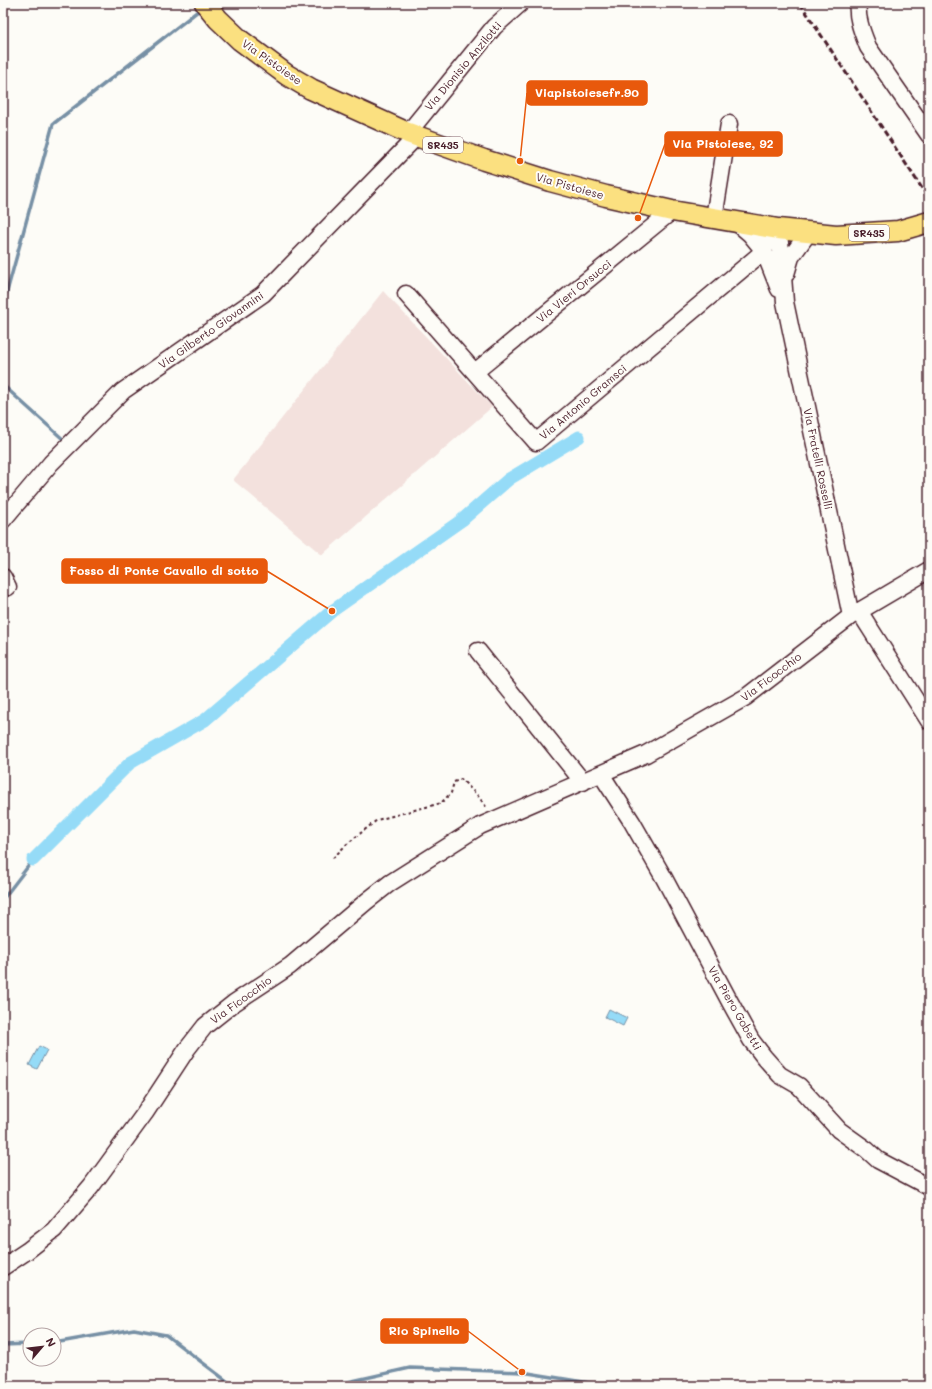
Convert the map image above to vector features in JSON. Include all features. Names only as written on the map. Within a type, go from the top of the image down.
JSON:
[{"type":"main road","name":"Via Pistoiese","points":[[205,3],[218,19],[240,40],[287,75],[320,93],[413,135],[550,181],[672,211],[778,229],[836,235],[898,231],[929,222]]},
{"type":"street","name":"Via Dionisio Anzilotti","points":[[413,135],[494,27],[521,3]]},
{"type":"street","points":[[858,3],[857,8],[862,31],[868,47],[929,134]]},
{"type":"street","points":[[714,218],[729,124]]},
{"type":"street","name":"Via Gilberto Giovannini","points":[[3,520],[52,463],[123,391],[263,294],[413,135]]},
{"type":"street","name":"Via Vieri Orsucci","points":[[475,372],[672,211]]},
{"type":"street","name":"Via Fratelli Rosselli","points":[[736,222],[750,234],[764,251],[785,302]]},
{"type":"street","points":[[764,251],[770,236],[778,229]]},
{"type":"street","name":"Via Fratelli Rosselli","points":[[778,229],[785,302],[855,614]]},
{"type":"street","name":"Via Fratelli Rosselli","points":[[785,302],[786,275],[791,257],[809,232]]},
{"type":"street","name":"Via Antonio Gramsci","points":[[406,294],[536,442],[764,251]]},
{"type":"street","name":"Via Ficocchio","points":[[3,1267],[54,1230],[92,1187],[145,1113],[183,1054],[206,1026],[234,1003],[290,966],[353,912],[390,883],[471,831],[495,819],[646,754],[746,697],[855,614],[929,570]]},
{"type":"street","points":[[855,614],[929,721]]},
{"type":"street","points":[[478,651],[583,782]]},
{"type":"street","name":"Via Piero Gobetti","points":[[601,774],[632,822],[664,878],[751,1040],[764,1057],[780,1075],[799,1086],[839,1130],[868,1150],[878,1160],[929,1187]]},
{"type":"path","points":[[333,858],[347,844],[377,820],[440,803],[451,793],[454,782],[461,779],[478,796],[495,819]]},
{"type":"shaded area","points":[[383,291],[492,407],[322,555],[233,480]]},
{"type":"water","points":[[609,1009],[627,1018],[623,1026],[605,1017]]},
{"type":"water","points":[[39,1046],[47,1050],[37,1069],[29,1065]]},
{"type":"waterway","points":[[3,306],[53,124],[198,11]]},
{"type":"waterway","points":[[3,385],[65,441],[64,442]]},
{"type":"waterway","points":[[33,860],[130,763],[205,720],[332,611],[462,520],[509,479],[579,437]]},
{"type":"waterway","points":[[3,899],[33,860]]},
{"type":"waterway","points":[[62,1342],[134,1329],[166,1335],[228,1382],[247,1386]]},
{"type":"waterway","points":[[3,1345],[22,1344]]},
{"type":"waterway","points":[[330,1386],[410,1368],[522,1372],[608,1386]]},
{"type":"railway","points":[[800,3],[929,199]]},
{"type":"place","name":"Viapistoiesefr.90","points":[[520,161]]},
{"type":"place","name":"Via Pistoiese, 92","points":[[638,218]]},
{"type":"place","name":"Fosso di Ponte Cavallo di sotto","points":[[332,611]]},
{"type":"place","name":"Rio Spinello","points":[[522,1372]]}]
